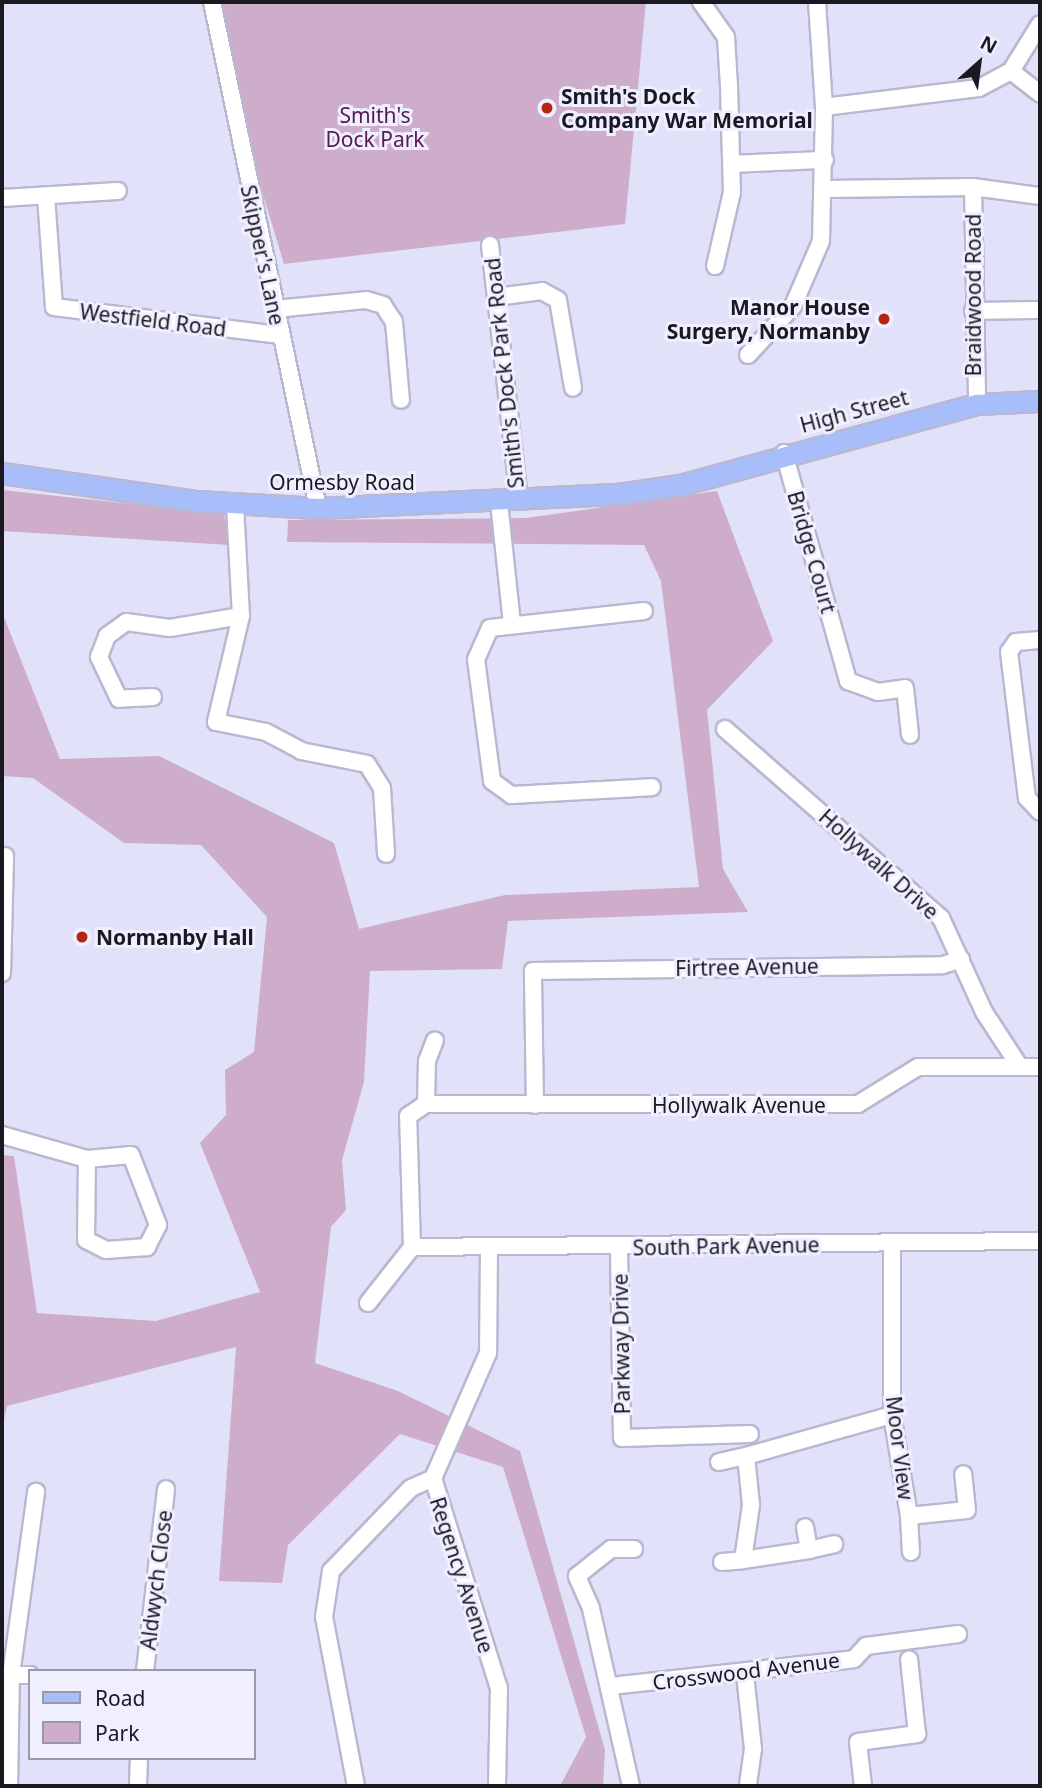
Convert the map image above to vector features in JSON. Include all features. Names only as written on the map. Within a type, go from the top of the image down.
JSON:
[{"type":"main road","name":"High Street","points":[[684,484],[784,453],[977,404],[1040,401]]},
{"type":"main road","name":"Ormesby Road","points":[[2,473],[235,505],[318,508],[509,501],[684,484]]},
{"type":"street","name":"Skipper's Lane","points":[[212,2],[318,508]]},
{"type":"street","points":[[701,2],[726,37],[732,164],[715,266]]},
{"type":"street","points":[[748,355],[778,327],[811,269],[826,189],[817,2]]},
{"type":"street","points":[[824,107],[969,91],[1012,71],[1040,24]]},
{"type":"street","points":[[1012,71],[1040,94]]},
{"type":"street","points":[[732,164],[825,160]]},
{"type":"street","points":[[826,189],[973,187],[1040,196]]},
{"type":"street","name":"Braidwood Road","points":[[973,187],[977,404]]},
{"type":"street","points":[[2,198],[118,191]]},
{"type":"street","name":"Westfield Road","points":[[46,196],[54,307],[280,335]]},
{"type":"street","name":"Smith's Dock Park Road","points":[[490,245],[496,297],[509,501],[512,623]]},
{"type":"street","points":[[496,297],[542,292],[558,300],[573,388]]},
{"type":"street","points":[[275,309],[366,300],[383,305],[394,321],[401,400]]},
{"type":"street","points":[[974,310],[1040,310]]},
{"type":"street","name":"Bridge Court","points":[[784,453],[848,681],[878,692],[905,688],[910,735]]},
{"type":"street","points":[[235,505],[241,616],[216,722],[266,732],[301,751],[367,764],[382,788],[386,855]]},
{"type":"street","points":[[644,611],[512,623],[490,628],[476,659],[492,781],[511,795],[652,787]]},
{"type":"street","points":[[153,697],[119,699],[99,657],[107,636],[126,622],[170,628],[241,616]]},
{"type":"street","points":[[1040,640],[1016,642],[1009,652],[1027,798],[1040,812]]},
{"type":"street","name":"Hollywalk Drive","points":[[725,729],[941,918],[984,1012],[1018,1063]]},
{"type":"street","points":[[2,973],[5,856]]},
{"type":"street","name":"Firtree Avenue","points":[[536,1105],[533,971],[943,965],[961,959]]},
{"type":"street","points":[[368,1303],[412,1247],[408,1116],[426,1104],[427,1061],[435,1040]]},
{"type":"street","name":"Hollywalk Avenue","points":[[426,1104],[858,1104],[919,1066],[1018,1063],[1040,1068]]},
{"type":"street","points":[[2,1135],[87,1159],[131,1155],[158,1225],[147,1247],[106,1250],[86,1240],[87,1159]]},
{"type":"street","name":"South Park Avenue","points":[[412,1247],[619,1248],[1040,1241]]},
{"type":"street","name":"Moor View","points":[[892,1244],[892,1415],[909,1516],[967,1510],[963,1474]]},
{"type":"street","name":"Regency Avenue","points":[[489,1248],[488,1353],[433,1478],[499,1688],[497,1786]]},
{"type":"street","name":"Parkway Drive","points":[[619,1248],[622,1438],[750,1434]]},
{"type":"street","points":[[719,1462],[892,1415]]},
{"type":"street","points":[[743,1560],[751,1505],[746,1456]]},
{"type":"street","points":[[356,1786],[324,1617],[331,1571],[411,1488],[433,1478]]},
{"type":"street","name":"Aldwych Close","points":[[145,1669],[166,1489]]},
{"type":"street","points":[[9,1786],[11,1675],[36,1492]]},
{"type":"street","points":[[909,1516],[911,1552]]},
{"type":"street","points":[[805,1527],[809,1550]]},
{"type":"street","points":[[722,1562],[834,1544]]},
{"type":"street","points":[[631,1786],[611,1686],[577,1576],[611,1549],[634,1549]]},
{"type":"street","name":"Crosswood Avenue","points":[[611,1686],[745,1674],[854,1658],[866,1646],[958,1634]]},
{"type":"street","points":[[863,1786],[858,1742],[918,1734],[909,1659]]},
{"type":"street","points":[[745,1674],[753,1749],[748,1786]]},
{"type":"street","points":[[11,1675],[28,1675]]},
{"type":"street","points":[[138,1786],[139,1760]]},
{"type":"green space","name":"Smith's Dock Park","points":[[217,2],[646,2],[625,224],[284,264],[221,55]]},
{"type":"green space","points":[[2,490],[224,514],[230,545],[2,531]]},
{"type":"green space","points":[[717,491],[773,641],[707,710],[723,869],[748,912],[508,921],[502,969],[370,971],[364,1082],[342,1160],[346,1210],[331,1227],[315,1363],[398,1391],[520,1451],[605,1750],[603,1786],[560,1786],[586,1737],[503,1467],[400,1434],[288,1545],[282,1583],[219,1581],[236,1347],[7,1406],[2,1428],[2,1155],[14,1156],[37,1313],[156,1321],[260,1292],[200,1143],[226,1115],[225,1070],[254,1052],[267,917],[201,845],[124,843],[33,778],[2,776],[2,612],[60,759],[159,756],[334,843],[359,929],[505,895],[699,887],[661,581],[644,545],[287,542],[288,520],[526,518]]},
{"type":"place","name":"Smith's Dock Company War Memorial","points":[[547,108]]},
{"type":"place","name":"Manor House Surgery, Normanby","points":[[884,319]]},
{"type":"place","name":"Normanby Hall","points":[[82,937]]}]
